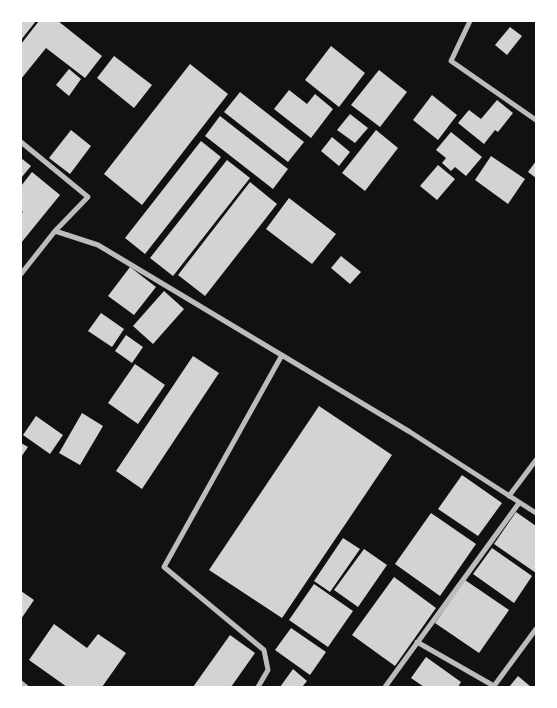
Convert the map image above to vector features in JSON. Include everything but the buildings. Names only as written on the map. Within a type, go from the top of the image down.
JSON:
[{"type":"street","points":[[470,21],[451,61],[536,120]]},
{"type":"street","points":[[21,142],[88,197],[55,231],[21,274]]},
{"type":"street","points":[[55,231],[98,245],[410,432],[536,513]]},
{"type":"street","points":[[258,687],[268,670],[264,650],[164,567],[282,355]]},
{"type":"street","points":[[509,496],[536,460]]},
{"type":"street","points":[[385,687],[520,503]]},
{"type":"street","points":[[417,642],[494,686],[536,630]]},
{"type":"street","points":[[21,683],[26,687]]}]
